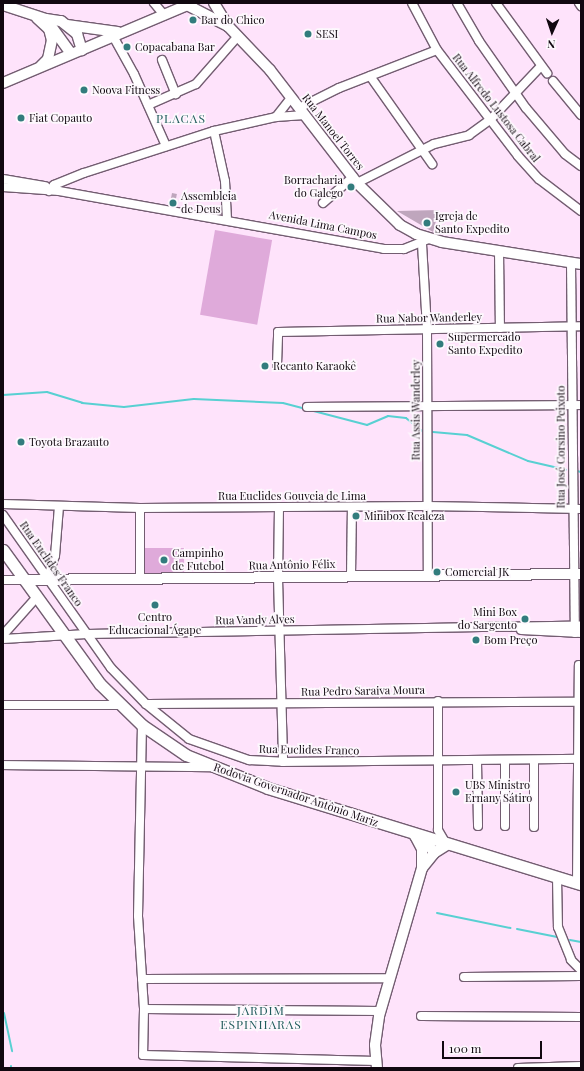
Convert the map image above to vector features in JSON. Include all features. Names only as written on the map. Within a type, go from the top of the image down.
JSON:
[{"type":"highway","name":"Rodovia Governador Antônio Mariz","points":[[3,550],[36,598],[119,705],[165,742],[210,767],[415,836],[579,883]]},
{"type":"main road","name":"Rua Manoel Torres","points":[[214,3],[221,7],[228,26]]},
{"type":"main road","points":[[3,83],[189,4]]},
{"type":"main road","name":"Rua Manoel Torres","points":[[189,4],[204,8],[228,26],[292,98],[355,180],[400,225],[426,241]]},
{"type":"main road","points":[[3,5],[67,25],[104,32],[124,32]]},
{"type":"main road","points":[[34,15],[46,25],[52,40],[48,59],[40,68]]},
{"type":"main road","points":[[46,19],[71,54]]},
{"type":"main road","points":[[67,25],[77,34],[82,50]]},
{"type":"main road","name":"Avenida Lima Campos","points":[[426,241],[576,263]]},
{"type":"main road","name":"Rua Antônio Félix","points":[[24,580],[140,580],[351,576],[428,577],[577,574]]},
{"type":"main road","points":[[415,836],[428,849]]},
{"type":"main road","points":[[428,849],[447,845]]},
{"type":"main road","points":[[376,1064],[380,1011],[428,849]]},
{"type":"street","points":[[154,3],[164,15]]},
{"type":"street","name":"Rua Alfredo Lustosa Cabral","points":[[412,3],[437,50],[490,120],[539,179],[581,210]]},
{"type":"street","points":[[457,3],[479,41],[516,94],[552,140],[581,166]]},
{"type":"street","points":[[496,3],[547,73]]},
{"type":"street","points":[[113,36],[148,105],[166,146]]},
{"type":"street","points":[[148,105],[176,94],[203,77],[238,36]]},
{"type":"street","points":[[50,189],[84,173],[166,146],[214,132],[302,111],[370,76],[437,50]]},
{"type":"street","points":[[162,60],[176,94]]},
{"type":"street","points":[[324,203],[355,180],[424,149],[458,140],[490,120],[541,66]]},
{"type":"street","points":[[370,76],[424,149],[432,164]]},
{"type":"street","points":[[553,81],[581,115]]},
{"type":"street","points":[[276,117],[292,98]]},
{"type":"street","points":[[214,132],[226,181],[227,220]]},
{"type":"street","name":"Avenida Lima Campos","points":[[3,179],[59,191],[384,249],[404,249],[426,241]]},
{"type":"street","name":"Avenida Lima Campos","points":[[3,187],[50,189]]},
{"type":"street","name":"Rua Assis Wanderley","points":[[426,241],[428,577]]},
{"type":"street","points":[[499,251],[500,328]]},
{"type":"street","name":"Rua José Corsino Peixoto","points":[[576,263],[570,326],[577,405],[572,458],[572,509],[577,574],[578,629]]},
{"type":"street","name":"Rua Nabor Wanderley","points":[[278,365],[278,332],[581,326]]},
{"type":"street","points":[[307,407],[577,405]]},
{"type":"street","points":[[572,458],[581,458]]},
{"type":"street","name":"Rua Euclides Gouveia de Lima","points":[[3,504],[140,508],[427,506],[581,509]]},
{"type":"street","points":[[47,580],[55,556],[59,506]]},
{"type":"street","points":[[279,507],[278,578],[281,631],[284,762]]},
{"type":"street","points":[[351,576],[352,507]]},
{"type":"street","points":[[140,508],[140,580]]},
{"type":"street","name":"Rua Euclides Franco","points":[[3,514],[47,580],[111,668],[146,704],[189,739],[249,760],[284,762],[579,759]]},
{"type":"street","name":"Rua Antônio Félix","points":[[3,580],[24,580]]},
{"type":"street","points":[[3,635],[36,598]]},
{"type":"street","name":"Rua Vandy Alves","points":[[3,639],[63,634],[508,627],[578,629]]},
{"type":"street","points":[[579,665],[579,883]]},
{"type":"street","points":[[438,701],[438,830],[447,845]]},
{"type":"street","name":"Rua Pedro Saraiva Moura","points":[[146,704],[438,701],[580,702]]},
{"type":"street","points":[[3,705],[119,705]]},
{"type":"street","points":[[142,725],[138,916],[144,1009],[143,1055],[376,1064]]},
{"type":"street","points":[[505,760],[505,826]]},
{"type":"street","points":[[534,760],[534,827]]},
{"type":"street","points":[[477,761],[478,826]]},
{"type":"street","points":[[3,765],[141,765],[210,767]]},
{"type":"street","points":[[415,836],[438,830]]},
{"type":"street","points":[[557,877],[558,927],[571,960],[581,970]]},
{"type":"street","points":[[464,977],[581,976]]},
{"type":"street","points":[[142,979],[390,978]]},
{"type":"street","points":[[144,1009],[380,1011]]},
{"type":"street","points":[[421,1016],[581,1017]]},
{"type":"street","points":[[518,1068],[581,1066]]},
{"type":"shaded area","points":[[215,230],[272,240],[257,325],[200,315]]},
{"type":"shaded area","name":"Campinho de Futebol","points":[[144,548],[184,548],[184,573],[144,573]]},
{"type":"building","name":"Assembleia de Deus","points":[[172,193],[177,194],[175,206],[170,205]]},
{"type":"building","name":"Igreja de Santo Expedito","points":[[439,210],[433,232],[397,211]]},
{"type":"waterway","points":[[3,395],[47,392],[82,403],[124,407],[194,399],[283,403],[367,425],[388,416],[406,418],[422,431]]},
{"type":"waterway","points":[[433,432],[467,435],[528,461],[566,470]]},
{"type":"waterway","points":[[577,471],[581,472]]},
{"type":"waterway","points":[[437,913],[510,928]]},
{"type":"waterway","points":[[517,929],[557,937]]},
{"type":"waterway","points":[[570,940],[581,942]]},
{"type":"waterway","points":[[4,1013],[12,1051]]},
{"type":"place","name":"Bar do Chico","points":[[193,20]]},
{"type":"place","name":"SESI","points":[[308,34]]},
{"type":"place","name":"Copacabana Bar","points":[[127,47]]},
{"type":"place","name":"Noova Fitness","points":[[84,90]]},
{"type":"place","name":"Fiat Copauto","points":[[21,118]]},
{"type":"place","name":"Borracharia do Galego","points":[[351,187]]},
{"type":"place","name":"Assembleia de Deus","points":[[173,203]]},
{"type":"place","name":"Igreja de Santo Expedito","points":[[427,223]]},
{"type":"place","name":"Supermercado Santo Expedito","points":[[440,344]]},
{"type":"place","name":"Recanto Karaokê","points":[[265,366]]},
{"type":"place","name":"Toyota Brazauto","points":[[21,442]]},
{"type":"place","name":"Minibox Realeza","points":[[356,516]]},
{"type":"place","name":"Campinho de Futebol","points":[[164,560]]},
{"type":"place","name":"Comercial JK","points":[[437,572]]},
{"type":"place","name":"Centro Educacional Ágape","points":[[155,605]]},
{"type":"place","name":"Mini Box do Sargento","points":[[525,619]]},
{"type":"place","name":"Bom Preço","points":[[476,640]]},
{"type":"place","name":"UBS Ministro Ernany Sátiro","points":[[456,792]]},
{"type":"district","name":"PLACAS","points":[[181,119]]},
{"type":"district","name":"JARDIM ESPINHARAS","points":[[261,1018]]}]
